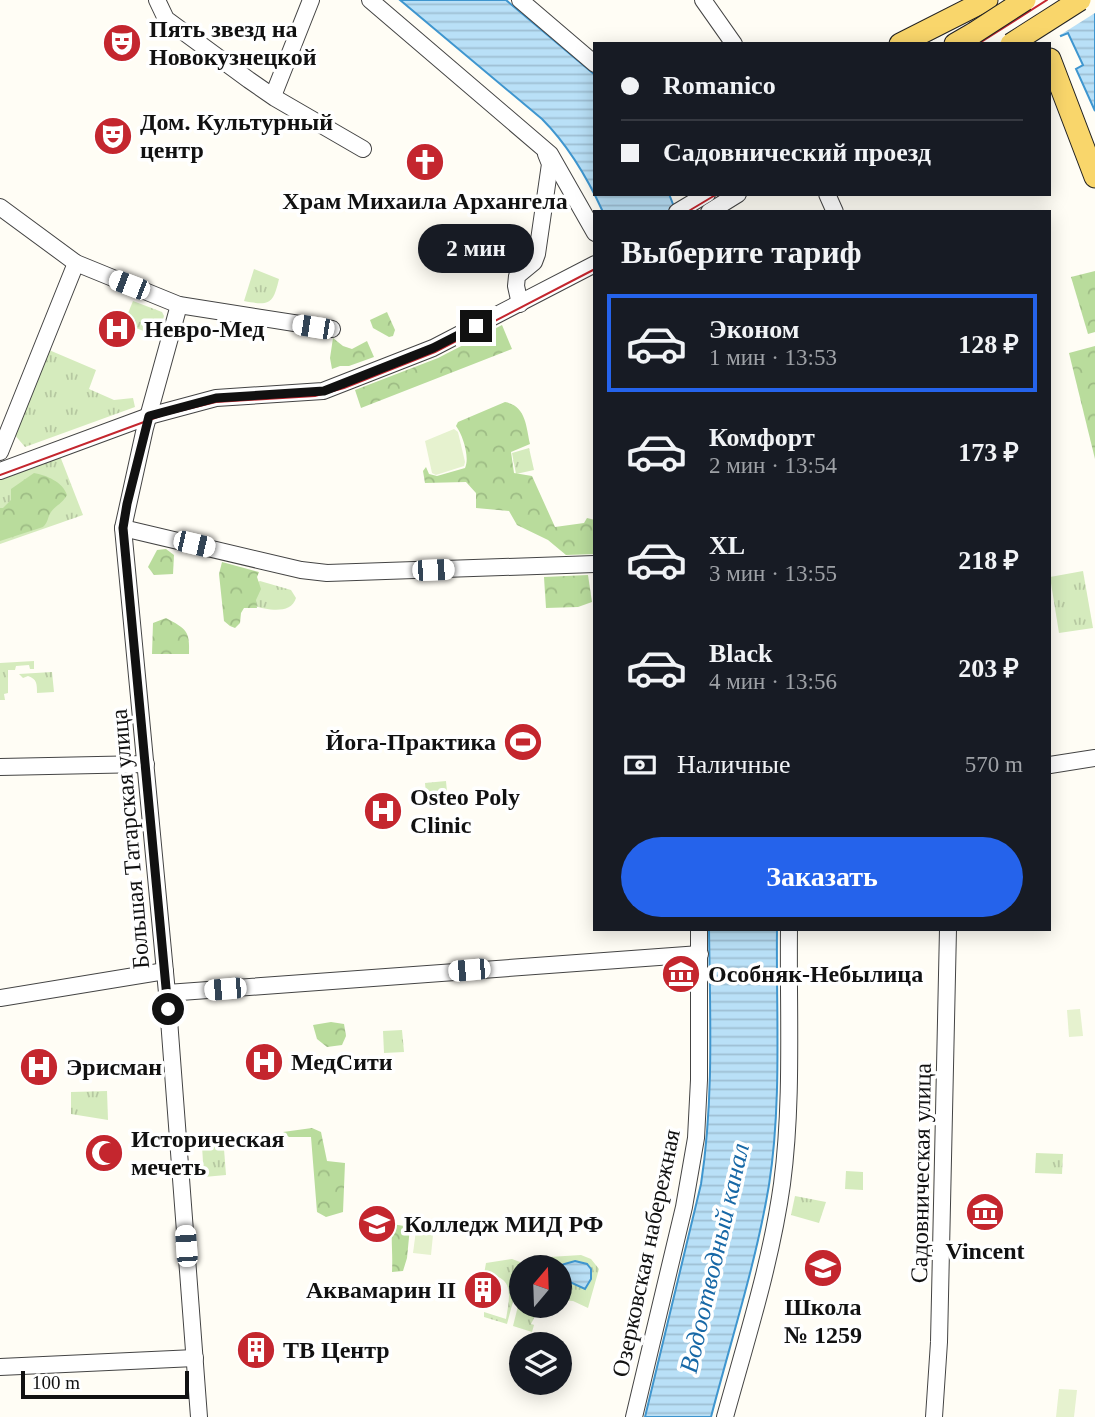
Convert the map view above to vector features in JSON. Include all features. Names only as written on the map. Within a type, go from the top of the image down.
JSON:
[{"type":"main road","points":[[904,42],[986,0]]},
{"type":"main road","points":[[958,42],[1025,0]]},
{"type":"main road","points":[[1014,42],[1080,0]]},
{"type":"main road","points":[[1051,71],[1095,177]]},
{"type":"street","points":[[157,0],[166,19],[273,96],[363,149]]},
{"type":"street","points":[[273,96],[311,0]]},
{"type":"street","points":[[370,0],[551,155],[593,229]]},
{"type":"street","points":[[520,0],[593,62]]},
{"type":"street","points":[[703,0],[733,42]]},
{"type":"street","points":[[520,304],[516,275],[536,259],[544,212],[550,164],[544,149]]},
{"type":"street","points":[[544,212],[553,194],[565,190],[573,193]]},
{"type":"street","points":[[681,207],[703,196]]},
{"type":"street","points":[[712,210],[735,196]]},
{"type":"street","points":[[0,207],[76,263],[179,305],[332,329]]},
{"type":"street","points":[[0,452],[76,263]]},
{"type":"street","points":[[0,471],[149,416],[216,398],[324,391],[433,348],[593,265]]},
{"type":"street","name":"Большая Татарская улица","points":[[179,305],[123,528],[167,993],[199,1417]]},
{"type":"street","points":[[123,528],[301,570],[327,573],[593,564]]},
{"type":"street","points":[[1051,765],[1095,758]]},
{"type":"street","points":[[0,767],[146,764]]},
{"type":"street","name":"Озерковская набережная","points":[[634,1417],[684,1207],[696,1138],[699,1080],[699,931]]},
{"type":"street","points":[[725,1417],[754,1311],[782,1185],[788,1103],[789,931]]},
{"type":"street","name":"Садовническая улица","points":[[934,1417],[939,1342],[948,931]]},
{"type":"street","points":[[167,993],[700,954]]},
{"type":"street","points":[[0,998],[164,971]]},
{"type":"street","points":[[0,1367],[195,1358]]},
{"type":"green space","points":[[254,269],[279,279],[275,294],[265,303],[244,301]]},
{"type":"green space","points":[[1095,271],[1095,332],[1088,334],[1071,277]]},
{"type":"green space","points":[[133,301],[162,312],[164,316],[158,337],[124,323]]},
{"type":"green space","points":[[387,312],[395,330],[393,336],[389,337],[373,328],[370,320]]},
{"type":"green space","points":[[502,325],[512,349],[361,408],[355,390],[438,358]]},
{"type":"green space","points":[[333,338],[352,349],[367,341],[374,357],[332,369],[330,358]]},
{"type":"green space","points":[[1095,346],[1095,459],[1069,353]]},
{"type":"green space","points":[[49,350],[96,370],[89,389],[114,400],[133,398],[135,407],[25,447],[14,434]]},
{"type":"green space","points":[[505,402],[517,408],[526,424],[530,444],[511,452],[514,473],[532,476],[555,527],[584,523],[587,518],[593,520],[593,554],[566,555],[548,540],[517,525],[509,511],[476,508],[476,493],[466,482],[425,483],[423,471],[426,467],[429,474],[437,476],[465,468],[466,453],[456,426],[458,422]]},
{"type":"green space","points":[[454,429],[458,432],[464,466],[436,475],[432,473],[425,441]]},
{"type":"green space","points":[[529,448],[534,470],[516,474],[512,453]]},
{"type":"green space","points":[[60,456],[83,515],[0,544],[0,480]]},
{"type":"green space","points":[[34,473],[54,480],[62,486],[67,495],[51,512],[43,527],[0,541],[0,508],[11,500],[11,489]]},
{"type":"green space","points":[[166,549],[174,555],[173,574],[154,575],[148,567],[157,550]]},
{"type":"green space","points":[[222,562],[259,572],[257,577],[261,589],[256,600],[257,608],[244,608],[240,623],[235,628],[224,621],[219,574]]},
{"type":"green space","points":[[1083,571],[1093,628],[1059,633],[1051,577]]},
{"type":"green space","points":[[588,575],[592,602],[578,607],[546,608],[544,577]]},
{"type":"green space","points":[[260,581],[291,590],[296,598],[289,607],[278,610],[253,605],[253,584]]},
{"type":"green space","points":[[166,618],[185,631],[189,640],[189,654],[152,654],[153,623]]},
{"type":"green space","points":[[34,661],[34,669],[30,669],[29,665],[8,670],[8,693],[4,694],[5,700],[0,700],[0,663]]},
{"type":"green space","points":[[52,672],[54,692],[37,693],[35,680],[28,676],[23,678],[19,674]]},
{"type":"green space","points":[[446,781],[448,803],[427,805],[425,783]]},
{"type":"green space","points":[[1080,1009],[1083,1036],[1069,1037],[1067,1010]]},
{"type":"green space","points":[[331,1022],[344,1024],[346,1036],[342,1045],[327,1047],[317,1039],[313,1025]]},
{"type":"green space","points":[[402,1030],[404,1052],[384,1053],[383,1031]]},
{"type":"green space","points":[[107,1091],[108,1120],[71,1114],[71,1092]]},
{"type":"green space","points":[[312,1128],[321,1132],[327,1161],[345,1163],[343,1212],[326,1217],[317,1212],[311,1137],[289,1137],[283,1132]]},
{"type":"green space","points":[[219,1144],[224,1149],[226,1175],[204,1177],[202,1146]]},
{"type":"green space","points":[[1036,1153],[1063,1154],[1062,1174],[1035,1173]]},
{"type":"green space","points":[[846,1171],[863,1172],[863,1190],[845,1189]]},
{"type":"green space","points":[[795,1196],[826,1202],[819,1223],[791,1215]]},
{"type":"green space","points":[[417,1223],[434,1225],[431,1255],[413,1253]]},
{"type":"green space","points":[[392,1224],[410,1227],[403,1271],[392,1272]]},
{"type":"green space","points":[[581,1255],[591,1259],[599,1269],[588,1308],[572,1301],[572,1283],[585,1289],[591,1279],[572,1268],[572,1256]]},
{"type":"green space","points":[[509,1259],[509,1295],[506,1283],[501,1278],[484,1274],[486,1263]]},
{"type":"green space","points":[[509,1302],[507,1324],[484,1317],[484,1312],[506,1319]]},
{"type":"green space","points":[[515,1318],[534,1318],[531,1324],[534,1325],[532,1332],[513,1326]]},
{"type":"green space","points":[[1059,1389],[1077,1390],[1074,1417],[1056,1417]]},
{"type":"water","points":[[400,0],[506,0],[593,73],[593,190],[577,162],[542,119]]},
{"type":"water","points":[[1044,0],[1095,0],[1095,111],[1076,69],[1083,65],[1068,33],[1061,36]]},
{"type":"water","points":[[596,196],[670,196],[675,210],[602,210]]},
{"type":"water","name":"Водоотводный канал","points":[[709,931],[777,931],[776,1122],[769,1185],[750,1272],[711,1417],[645,1417],[701,1184],[710,1089]]},
{"type":"water","points":[[572,1262],[587,1264],[591,1269],[591,1279],[585,1289],[572,1283]]},
{"type":"pier","points":[[1041,0],[1095,0],[1095,13],[1057,37]]},
{"type":"tunnel","points":[[1007,0],[1028,42]]},
{"type":"tram line","points":[[981,42],[1047,0]]},
{"type":"tram line","points":[[690,210],[714,196]]},
{"type":"tram line","points":[[0,475],[163,415],[216,402],[315,396],[344,388],[435,352],[593,270]]},
{"type":"place","name":"Пять звезд на Новокузнецкой","points":[[122,43]]},
{"type":"place","name":"Дом. Культурный центр","points":[[113,136]]},
{"type":"place","name":"Храм Михаила Архангела","points":[[425,162]]},
{"type":"place","name":"Невро-Мед","points":[[117,329]]},
{"type":"place","name":"Йога-Практика","points":[[523,742]]},
{"type":"place","name":"Osteo Poly Clinic","points":[[383,811]]},
{"type":"place","name":"Особняк-Небылица","points":[[681,974]]},
{"type":"place","name":"МедСити","points":[[264,1062]]},
{"type":"place","name":"Эрисман","points":[[39,1067]]},
{"type":"place","name":"Историческая мечеть","points":[[104,1153]]},
{"type":"place","name":"Vincent","points":[[985,1212]]},
{"type":"place","name":"Колледж МИД РФ","points":[[377,1224]]},
{"type":"place","name":"Школа № 1259","points":[[823,1268]]},
{"type":"place","name":"Аквамарин II","points":[[483,1290]]},
{"type":"place","name":"ТВ Центр","points":[[256,1350]]},
{"type":"route","points":[[168,1009],[123,528],[149,416],[216,398],[324,391],[433,348],[476,326]]}]
